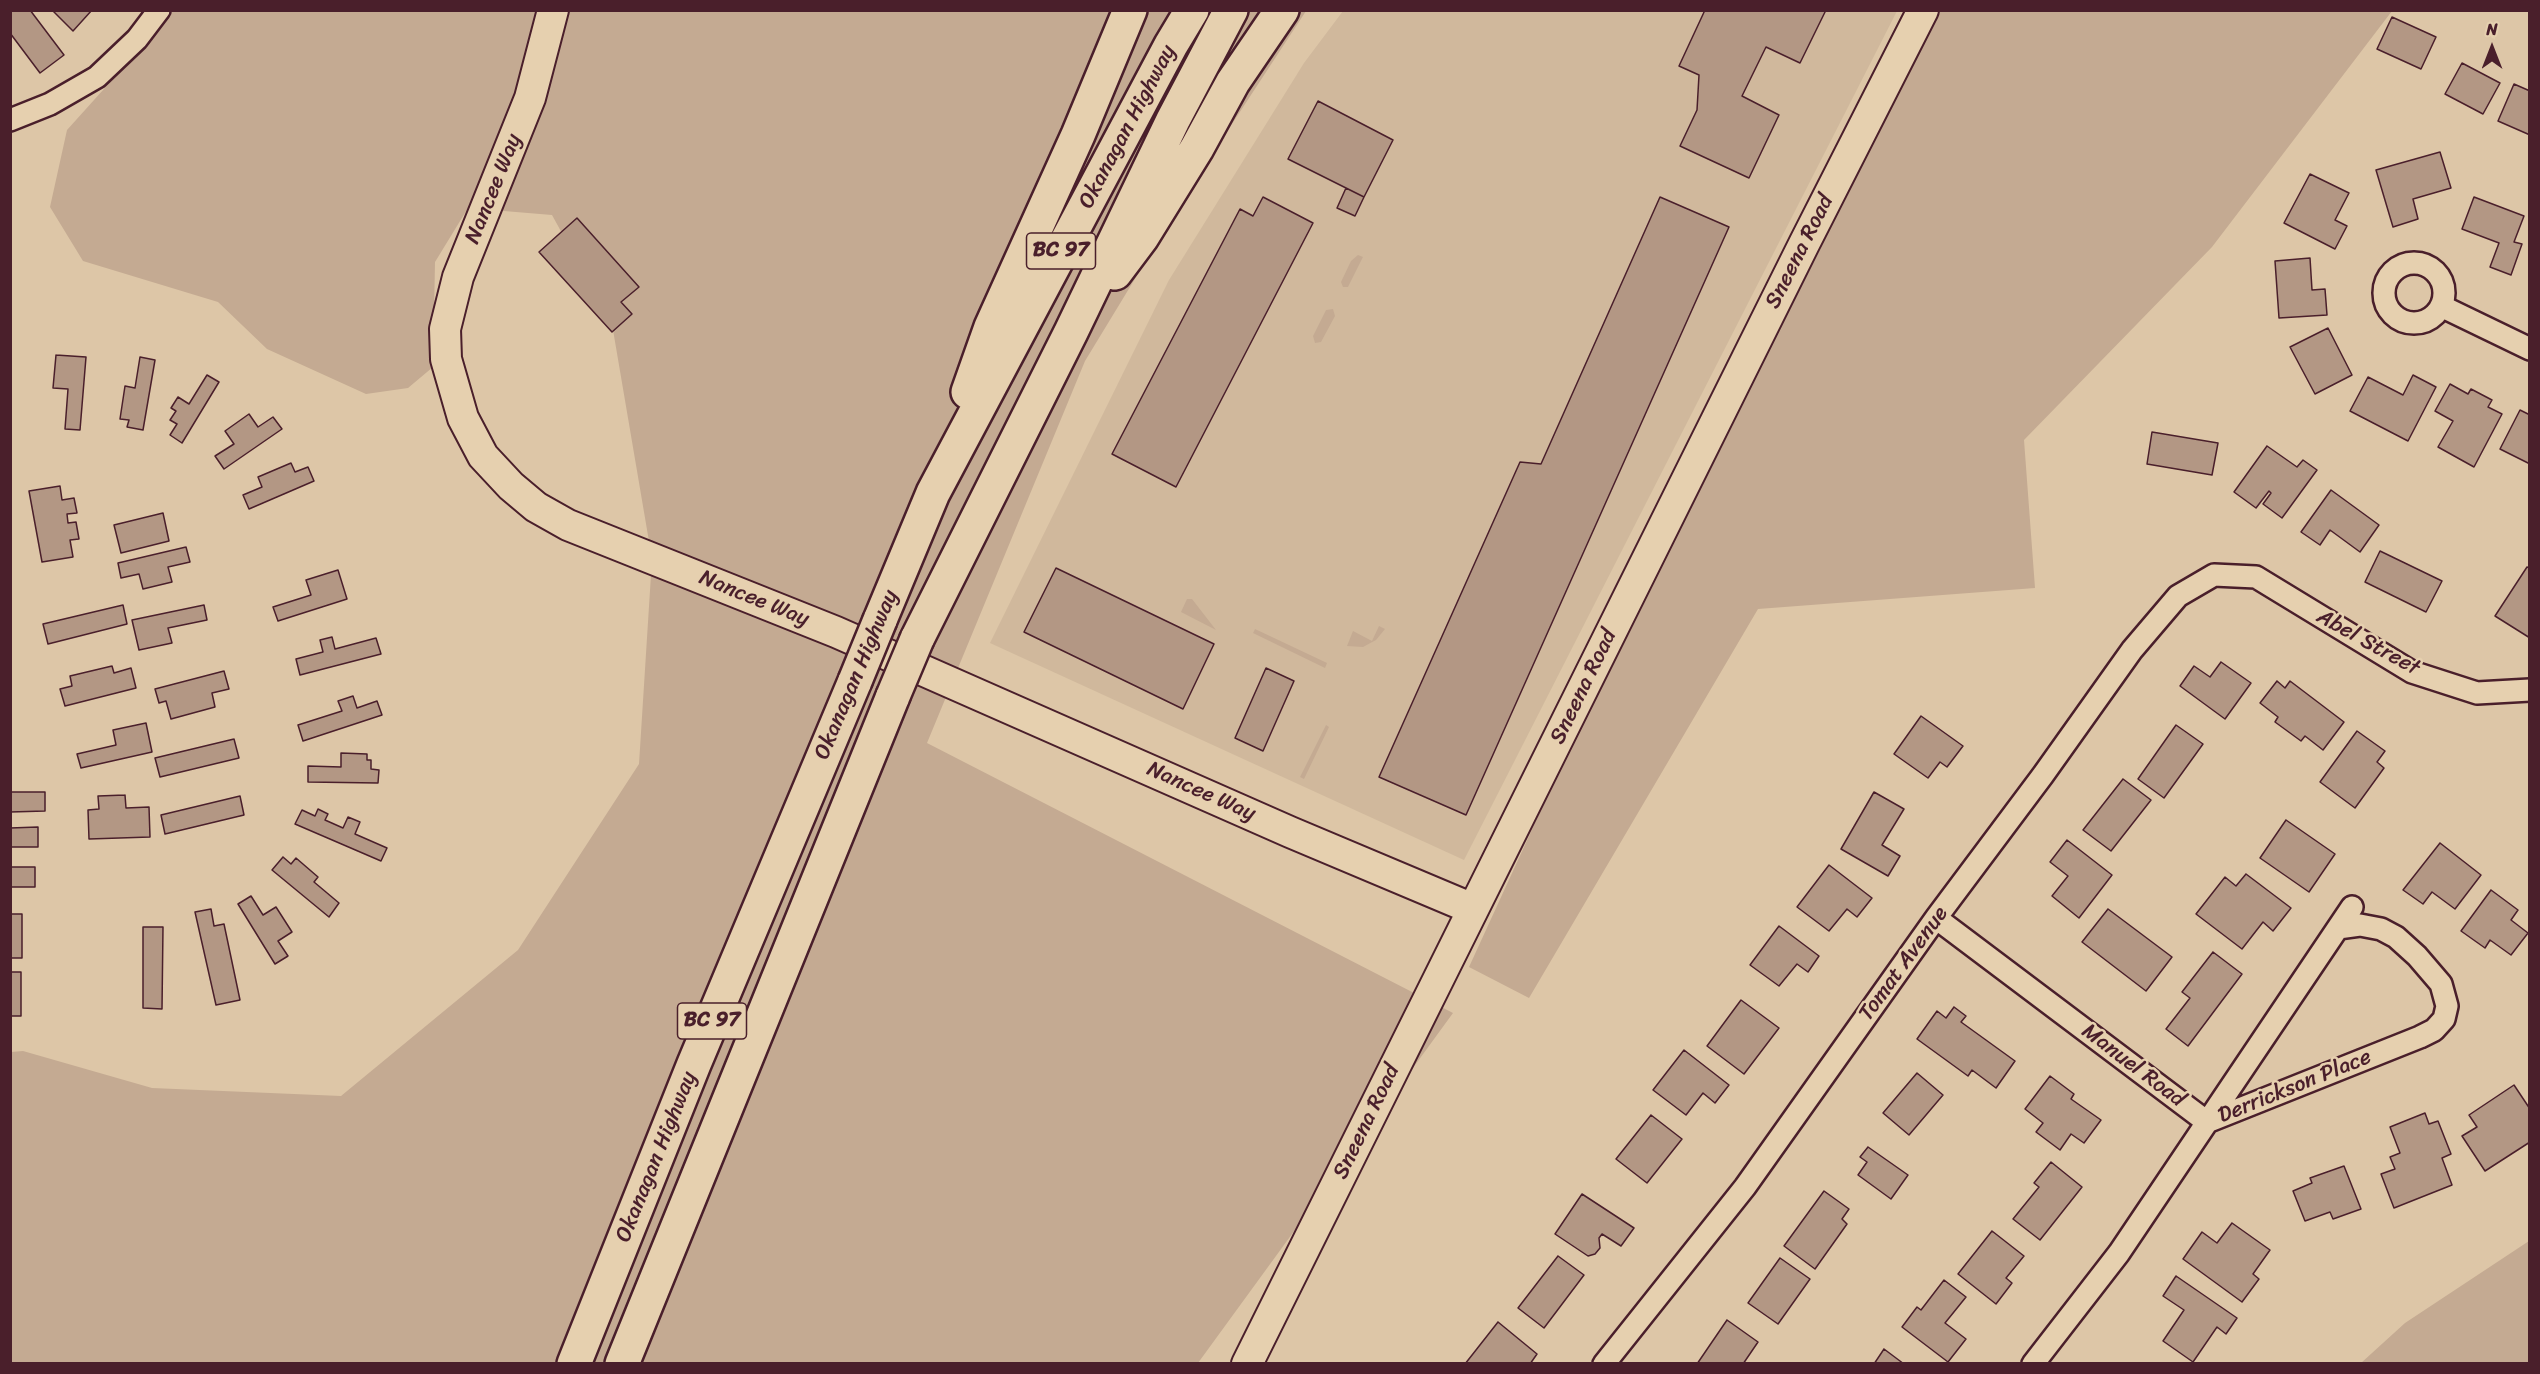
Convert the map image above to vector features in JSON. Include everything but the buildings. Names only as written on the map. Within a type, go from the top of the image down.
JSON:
[{"type":"highway","points":[[933,493],[991,327],[1078,135],[1130,10]]},
{"type":"highway","name":"Okanagan Highway","points":[[574,1364],[690,1075],[933,493],[1171,45],[1192,10]]},
{"type":"highway","name":"Okanagan Highway","points":[[622,1364],[917,639],[1071,332],[1173,120],[1230,10]]},
{"type":"highway","points":[[1071,332],[1142,237],[1197,148],[1233,81],[1282,10]]},
{"type":"street","points":[[10,120],[50,104],[98,77],[138,39],[159,10]]},
{"type":"street","name":"Nancee Way","points":[[553,10],[530,98],[459,277],[445,329],[446,359],[463,418],[483,456],[511,486],[536,507],[568,525],[836,632],[1290,832],[1473,909]]},
{"type":"street","name":"Sneena Road","points":[[1247,1364],[1923,10]]},
{"type":"street","points":[[2440,306],[2529,349]]},
{"type":"street","name":"Abel Street","points":[[2214,575],[2256,577],[2412,672],[2477,693],[2529,690]]},
{"type":"street","name":"Tomat Avenue","points":[[1604,1364],[1745,1187],[1936,918],[2043,775],[2132,650],[2178,596],[2214,575]]},
{"type":"street","name":"Derrickson Place","points":[[2207,1122],[2352,907]]},
{"type":"street","name":"Manuel Road","points":[[1936,918],[2207,1122],[2119,1252],[2033,1364]]},
{"type":"street","name":"Derrickson Place","points":[[2207,1122],[2420,1037],[2434,1030],[2444,1019],[2447,1006],[2441,984],[2417,956],[2381,929],[2360,925],[2338,928]]},
{"type":"shaded area","points":[[170,11],[1306,11],[1192,185],[1085,361],[927,743],[1453,1013],[1198,1363],[11,1364],[11,1052],[23,1051],[152,1088],[341,1096],[518,950],[639,764],[652,559],[612,324],[552,215],[468,208],[435,262],[433,367],[408,388],[366,394],[267,349],[218,302],[83,261],[50,207],[67,130],[166,20]]},
{"type":"shaded area","points":[[1343,11],[1897,11],[1464,860],[990,643],[1169,280],[1304,63]]},
{"type":"shaded area","points":[[1907,11],[2392,11],[2212,247],[2024,440],[2035,588],[1758,609],[1529,998],[1469,967]]},
{"type":"shaded area","points":[[1358,255],[1363,257],[1348,287],[1343,287],[1341,282],[1351,261]]},
{"type":"shaded area","points":[[1333,309],[1335,316],[1321,342],[1315,343],[1313,336],[1326,310]]},
{"type":"shaded area","points":[[1187,599],[1192,599],[1216,630],[1181,612]]},
{"type":"shaded area","points":[[1379,626],[1385,629],[1376,640],[1363,647],[1347,646],[1353,631],[1372,641]]},
{"type":"shaded area","points":[[1255,629],[1327,663],[1325,668],[1253,633]]},
{"type":"shaded area","points":[[1326,725],[1329,727],[1304,779],[1300,777]]},
{"type":"shaded area","points":[[2529,1241],[2529,1363],[2361,1363],[2405,1323]]}]
